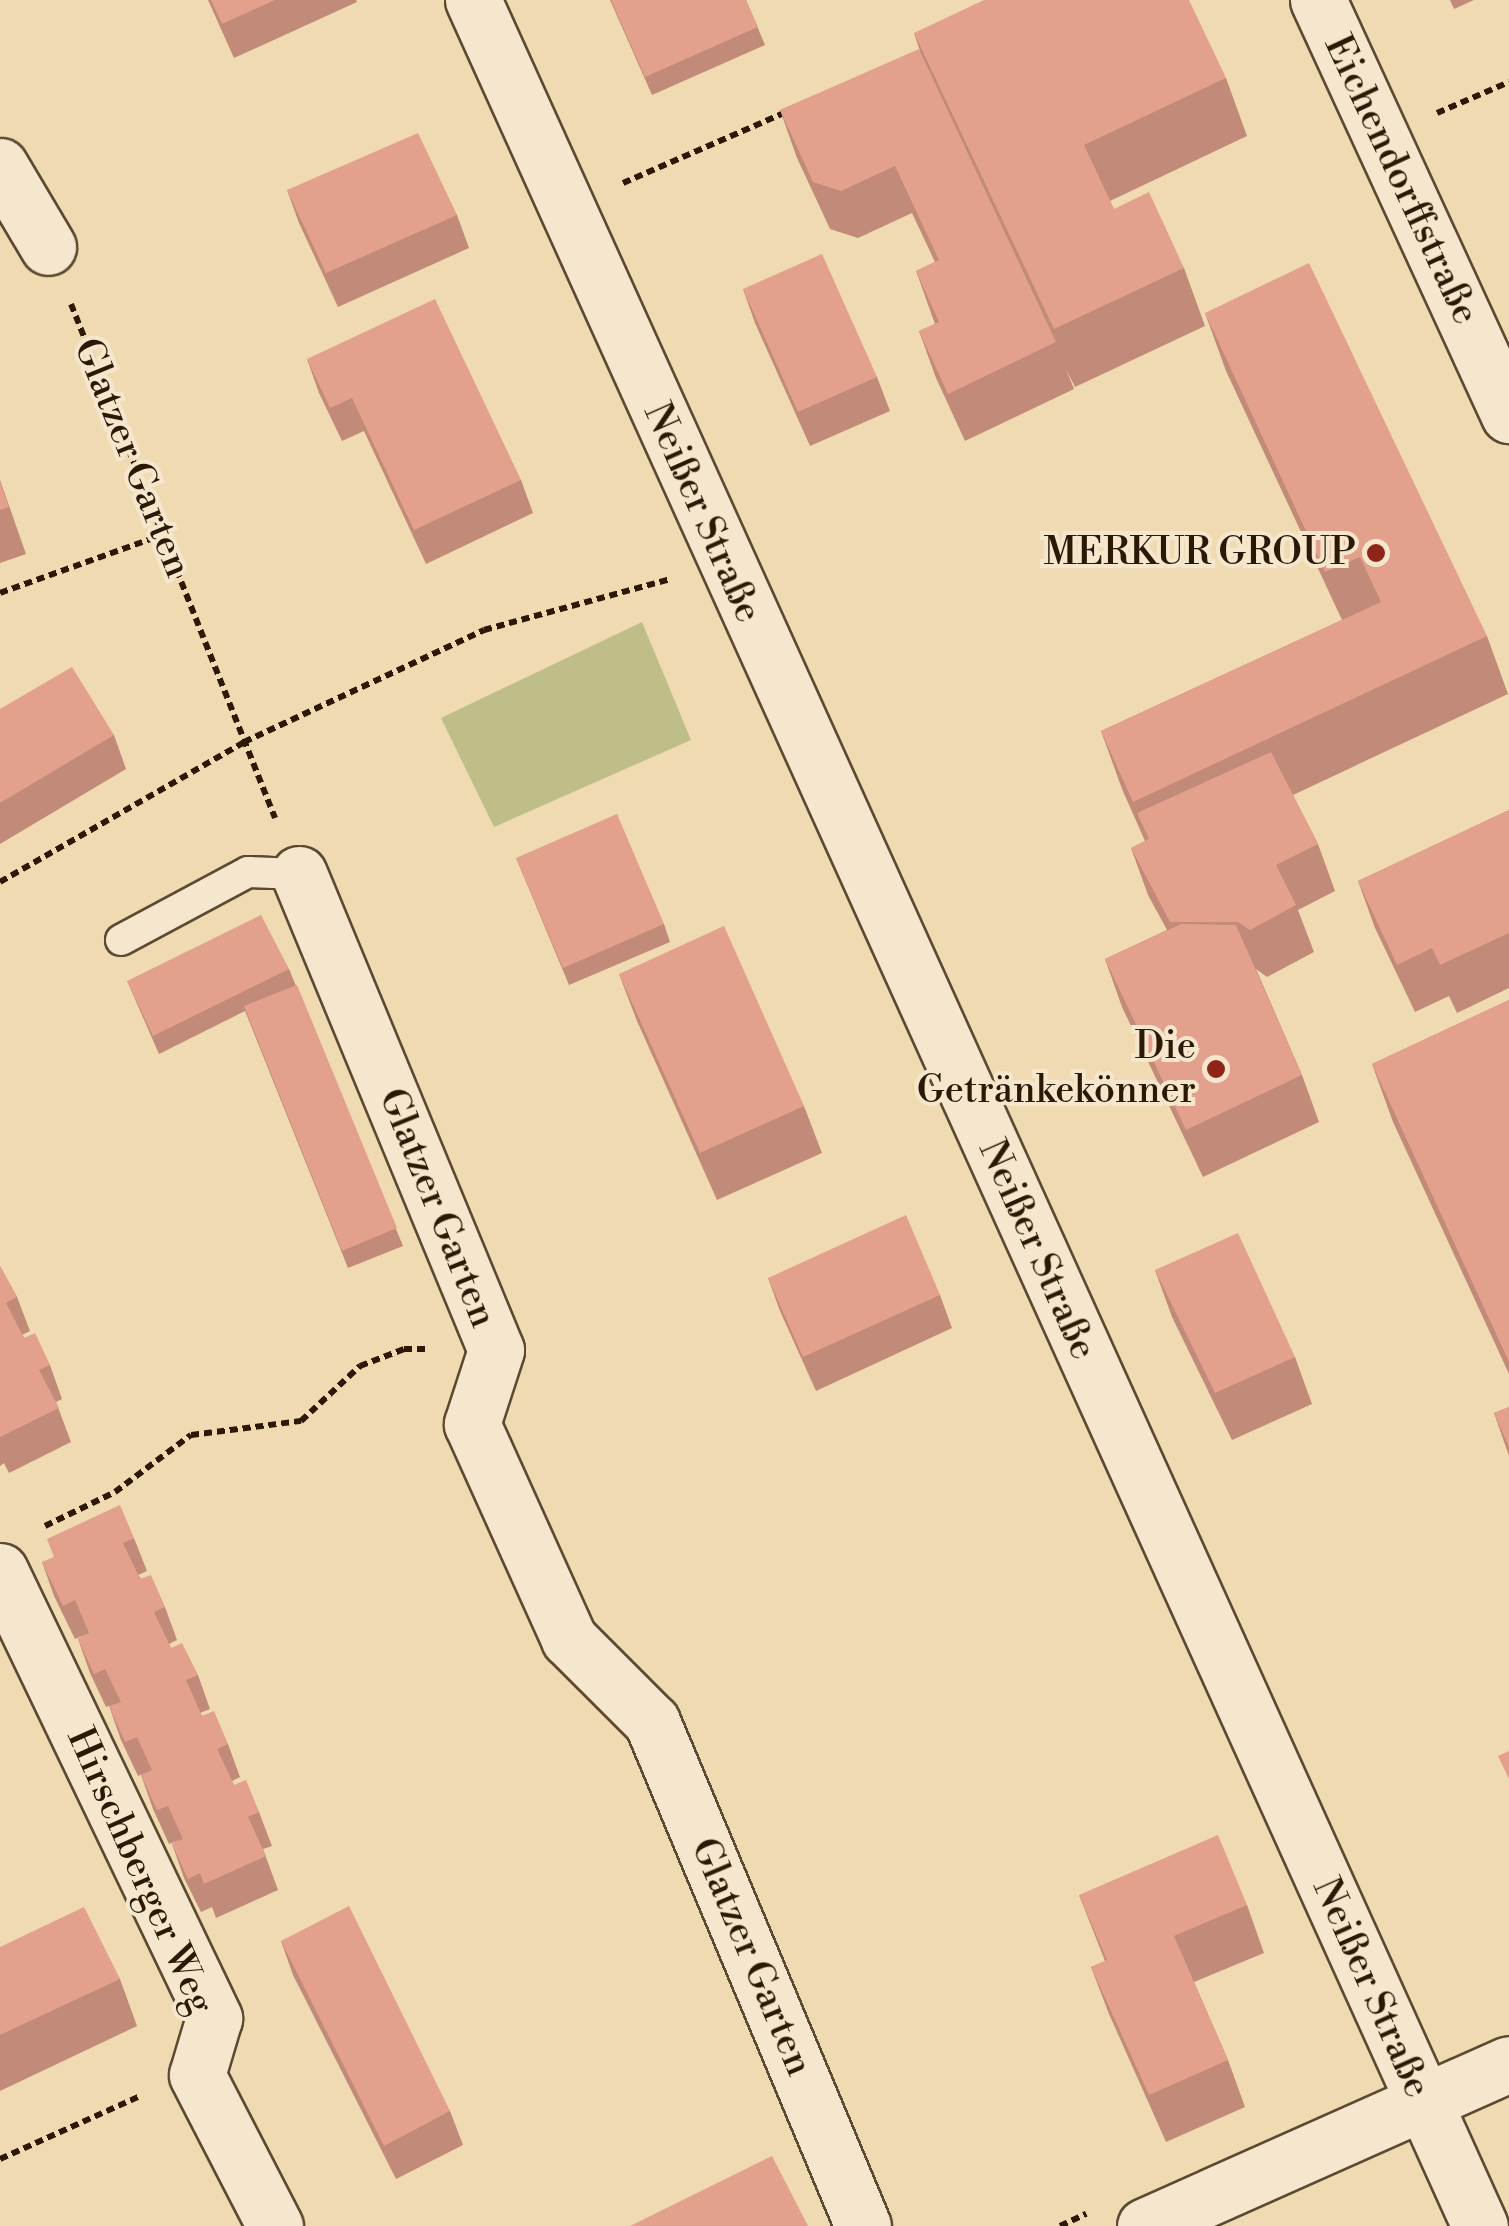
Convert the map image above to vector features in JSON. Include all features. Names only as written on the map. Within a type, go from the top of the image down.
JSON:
[{"type":"street","name":"Neißer Straße","points":[[473,0],[1480,2226]]},
{"type":"street","name":"Eichendorffstraße","points":[[1318,0],[1509,415]]},
{"type":"street","points":[[0,166],[48,248]]},
{"type":"street","name":"Glatzer Garten","points":[[299,874],[496,1350],[472,1424],[569,1639],[652,1722],[863,2226]]},
{"type":"street","name":"Hirschberger Weg","points":[[16,1552],[214,2018],[197,2076]]},
{"type":"street","points":[[1120,2218],[1424,2105],[1509,2064]]},
{"type":"street","points":[[197,2076],[275,2226]]},
{"type":"lane","points":[[120,940],[248,872],[299,874]]},
{"type":"path","points":[[1382,138],[1509,82]]},
{"type":"path","points":[[617,185],[794,108]]},
{"type":"path","name":"Glatzer Garten","points":[[48,248],[299,874]]},
{"type":"path","points":[[0,593],[162,535]]},
{"type":"path","points":[[668,560],[684,596]]},
{"type":"path","points":[[0,882],[244,742],[484,630],[676,578]]},
{"type":"path","points":[[16,1552],[114,1492],[191,1435],[301,1421],[360,1366],[404,1349],[496,1350]]},
{"type":"path","points":[[0,2160],[114,2104],[197,2076]]},
{"type":"path","points":[[1060,2226],[1120,2218]]},
{"type":"shaded area","points":[[642,622],[691,740],[494,827],[441,718]]},
{"type":"building","points":[[211,0],[275,0],[222,24]]},
{"type":"building","points":[[611,0],[746,0],[758,27],[645,77]]},
{"type":"building","points":[[984,0],[1189,0],[1226,78],[1084,145],[1114,209],[1149,192],[1184,268],[1054,329],[914,33]]},
{"type":"building","points":[[919,49],[1056,342],[948,394],[919,331],[939,322],[916,271],[939,260],[895,166],[841,191],[813,182],[780,110]]},
{"type":"building","points":[[418,133],[457,215],[326,273],[287,190]]},
{"type":"building","points":[[822,254],[877,377],[798,412],[743,289]]},
{"type":"building","points":[[1309,263],[1487,636],[1133,802],[1101,731],[1381,602],[1360,557],[1325,572],[1205,313]]},
{"type":"building","points":[[435,299],[521,480],[414,530],[352,398],[330,408],[307,359]]},
{"type":"building","points":[[0,482],[9,507],[0,510]]},
{"type":"building","points":[[72,667],[114,735],[0,803],[0,709]]},
{"type":"building","points":[[1271,752],[1318,844],[1276,865],[1296,905],[1250,930],[1238,922],[1170,922],[1131,848],[1149,839],[1137,813]]},
{"type":"building","points":[[1509,810],[1509,933],[1440,965],[1432,948],[1397,965],[1358,881]]},
{"type":"building","points":[[617,814],[664,924],[563,968],[516,858]]},
{"type":"building","points":[[261,915],[289,969],[153,1036],[127,981]]},
{"type":"building","points":[[1181,924],[1236,925],[1302,1075],[1186,1130],[1105,959]]},
{"type":"building","points":[[724,926],[804,1106],[700,1153],[619,974]]},
{"type":"building","points":[[297,985],[397,1228],[342,1251],[244,1006]]},
{"type":"building","points":[[1509,1000],[1509,1362],[1372,1064]]},
{"type":"building","points":[[906,1215],[940,1295],[803,1357],[768,1278]]},
{"type":"building","points":[[1238,1233],[1295,1357],[1215,1393],[1155,1270]]},
{"type":"building","points":[[0,1266],[17,1297],[6,1303],[24,1338],[35,1333],[50,1365],[39,1370],[59,1408],[0,1437]]},
{"type":"building","points":[[1509,1407],[1509,1447],[1494,1413]]},
{"type":"building","points":[[120,1505],[134,1538],[123,1543],[140,1579],[151,1575],[165,1607],[154,1612],[171,1648],[182,1643],[198,1675],[186,1680],[202,1716],[214,1711],[228,1744],[217,1749],[234,1785],[246,1780],[259,1812],[248,1817],[266,1856],[204,1884],[200,1873],[188,1879],[172,1844],[183,1839],[168,1806],[157,1810],[141,1775],[152,1770],[137,1737],[125,1742],[109,1706],[121,1702],[105,1669],[94,1674],[78,1639],[89,1633],[75,1600],[63,1606],[42,1562],[54,1557],[47,1539]]},
{"type":"building","points":[[1509,1751],[1509,1779],[1498,1756]]},
{"type":"building","points":[[1218,1835],[1247,1905],[1174,1936],[1228,2060],[1149,2095],[1091,1967],[1107,1960],[1079,1895]]},
{"type":"building","points":[[349,1906],[450,2111],[384,2146],[281,1941]]},
{"type":"building","points":[[84,1907],[120,1979],[0,2035],[0,1947]]},
{"type":"building","points":[[772,2156],[808,2226],[630,2226]]},
{"type":"place","name":"MERKUR GROUP","points":[[1376,553]]},
{"type":"place","name":"Die Getränkekönner","points":[[1216,1069]]}]
